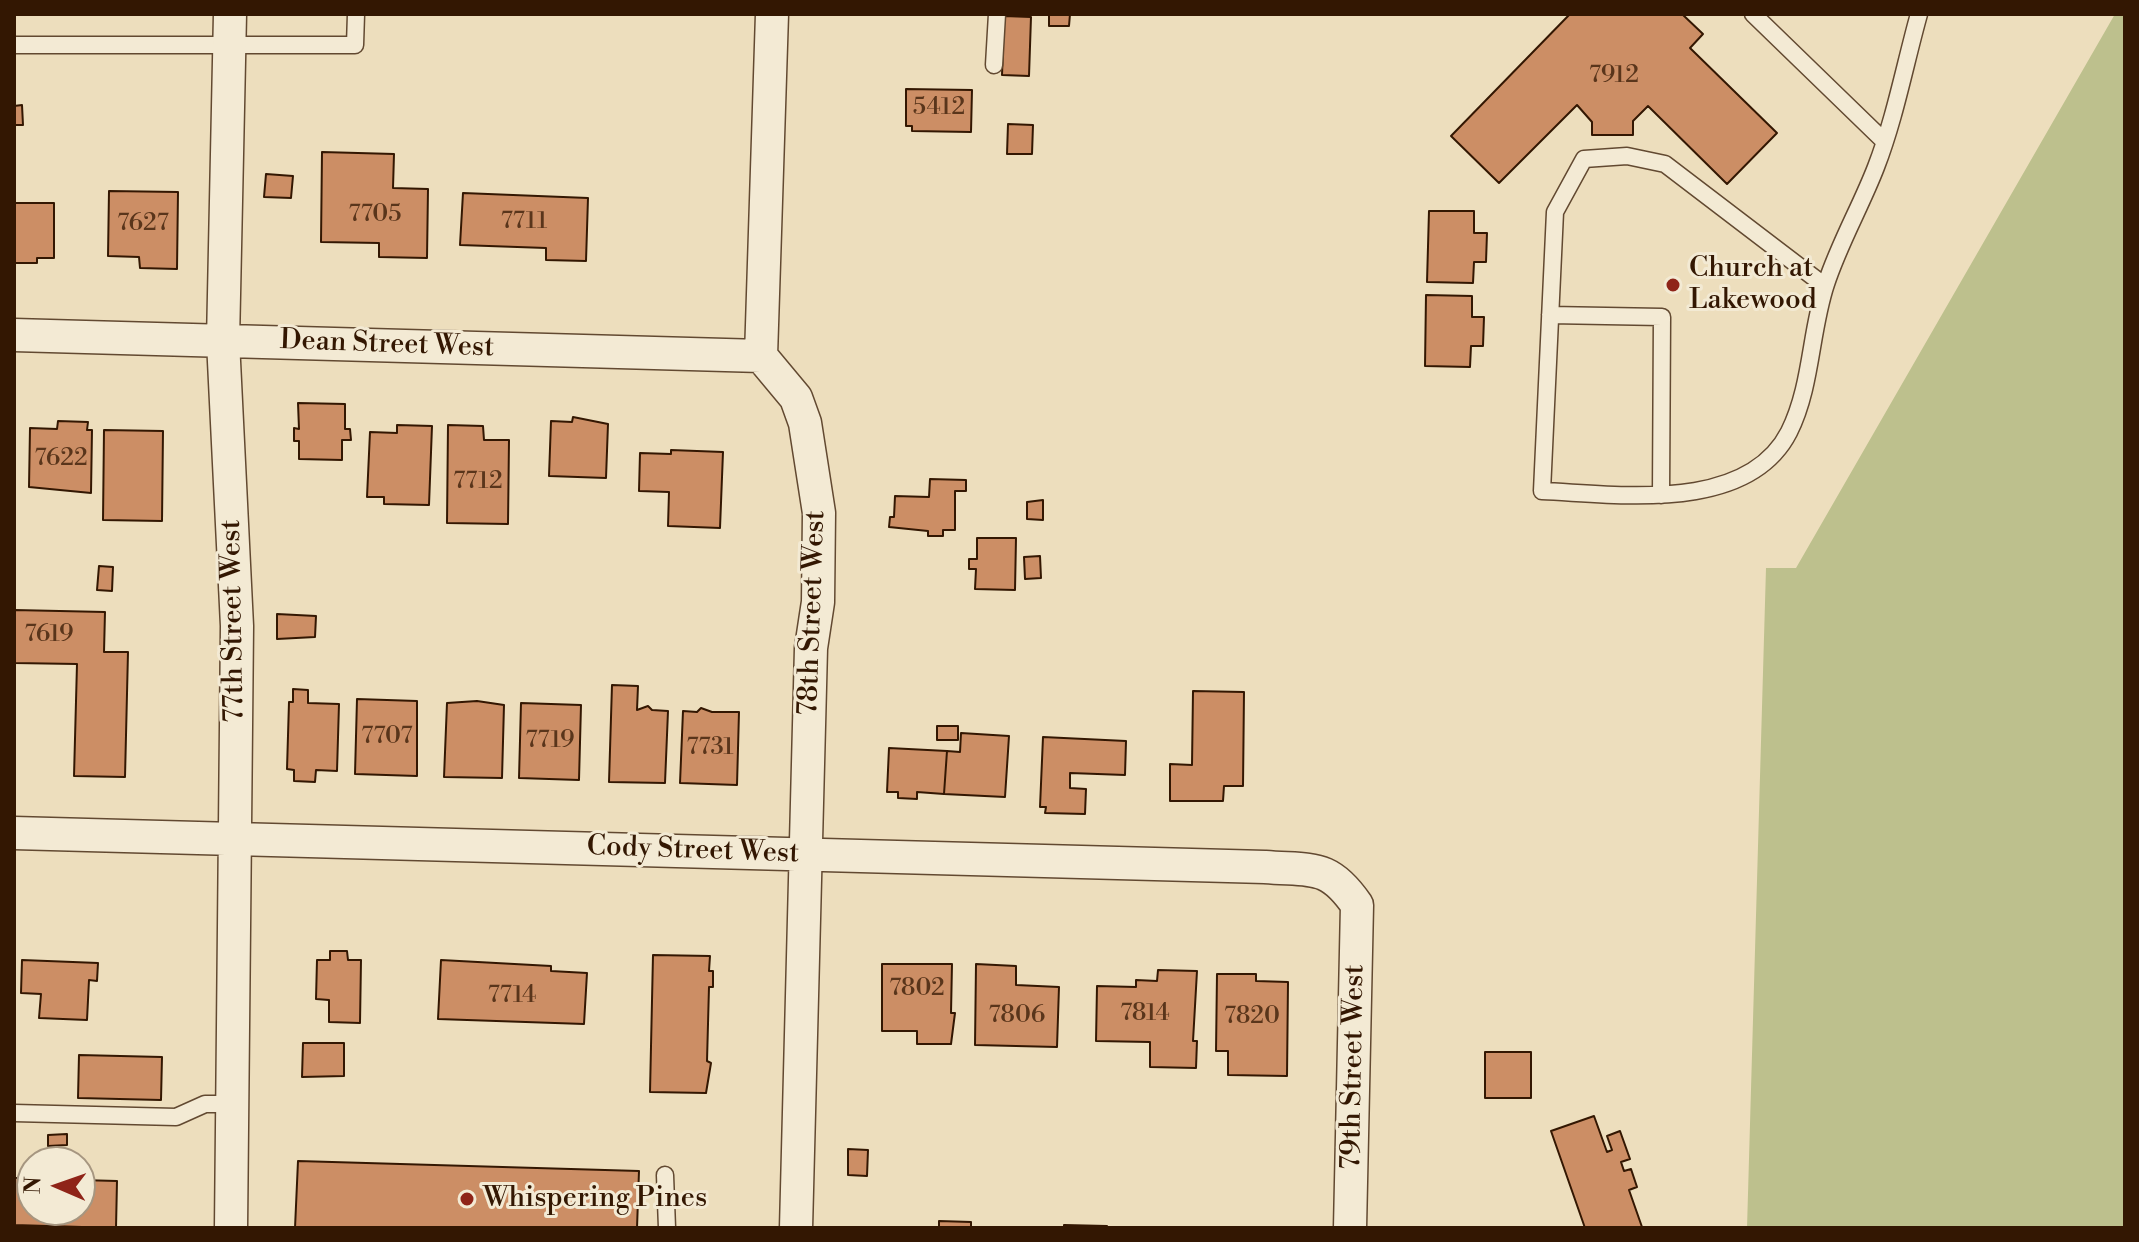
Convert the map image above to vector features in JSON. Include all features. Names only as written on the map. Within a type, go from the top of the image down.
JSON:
[{"type":"street","points":[[761,356],[772,14]]},
{"type":"street","name":"77th Street West","points":[[229,30],[223,341],[237,626],[231,1228]]},
{"type":"street","name":"Dean Street West","points":[[14,335],[761,356]]},
{"type":"street","name":"78th Street West","points":[[761,356],[796,398],[805,423],[819,513],[796,1228]]},
{"type":"street","name":"Cody Street West","points":[[14,833],[1310,871],[1325,872],[1340,880],[1357,905]]},
{"type":"street","name":"79th Street West","points":[[1350,1228],[1357,905]]},
{"type":"lane","points":[[14,45],[229,30],[355,45],[356,14]]},
{"type":"lane","points":[[994,65],[997,14]]},
{"type":"lane","points":[[1753,14],[1884,141]]},
{"type":"lane","points":[[1825,286],[1665,164],[1627,156],[1584,159],[1555,212],[1542,491],[1661,495],[1711,490],[1760,466],[1788,434],[1808,374],[1825,286],[1884,141],[1919,14]]},
{"type":"lane","points":[[1550,315],[1662,317],[1661,495]]},
{"type":"lane","points":[[14,1113],[176,1117],[205,1104],[234,1104]]},
{"type":"lane","points":[[665,1175],[667,1228]]},
{"type":"green space","points":[[2115,14],[2125,14],[2125,1228],[1747,1228],[1766,568],[1796,568]]},
{"type":"building","points":[[1049,14],[1070,14],[1069,26],[1049,26]]},
{"type":"building","points":[[1570,14],[1682,14],[1703,34],[1690,48],[1777,133],[1727,184],[1648,106],[1633,121],[1633,135],[1592,135],[1592,122],[1577,105],[1499,183],[1451,136]]},
{"type":"building","points":[[1004,16],[1031,17],[1029,76],[1002,75]]},
{"type":"building","points":[[906,89],[972,90],[971,132],[912,131],[912,126],[906,126]]},
{"type":"building","points":[[22,105],[23,125],[14,125],[14,106]]},
{"type":"building","points":[[1008,124],[1033,125],[1032,154],[1007,154]]},
{"type":"building","points":[[322,152],[394,154],[393,188],[428,189],[427,258],[379,257],[379,243],[321,242]]},
{"type":"building","points":[[266,174],[293,176],[291,198],[264,197]]},
{"type":"building","points":[[109,191],[178,192],[177,269],[140,268],[139,257],[108,256]]},
{"type":"building","points":[[463,193],[588,198],[586,261],[546,260],[546,248],[460,245]]},
{"type":"building","points":[[14,203],[54,203],[54,258],[37,258],[37,263],[15,263]]},
{"type":"building","points":[[1429,211],[1474,211],[1474,233],[1487,233],[1486,262],[1474,262],[1473,283],[1427,282]]},
{"type":"building","points":[[1426,295],[1472,296],[1472,317],[1484,317],[1483,346],[1471,346],[1470,367],[1425,366]]},
{"type":"building","points":[[298,403],[345,404],[345,429],[350,429],[351,440],[342,440],[342,460],[299,459],[299,441],[294,441],[294,428],[299,429]]},
{"type":"building","points":[[573,417],[608,424],[606,478],[549,476],[551,421],[572,422]]},
{"type":"building","points":[[58,421],[88,422],[87,430],[92,430],[91,493],[29,487],[30,428],[57,429]]},
{"type":"building","points":[[397,425],[432,426],[429,505],[384,504],[384,497],[367,497],[370,432],[397,433]]},
{"type":"building","points":[[448,425],[483,426],[484,440],[509,440],[508,524],[447,523]]},
{"type":"building","points":[[104,430],[163,431],[162,521],[103,520]]},
{"type":"building","points":[[671,450],[723,452],[720,528],[668,526],[669,492],[639,491],[640,453],[671,454]]},
{"type":"building","points":[[930,479],[966,480],[966,491],[955,491],[955,530],[943,530],[943,536],[928,536],[928,531],[889,527],[890,517],[894,517],[895,496],[929,497]]},
{"type":"building","points":[[1043,500],[1043,520],[1027,519],[1027,502]]},
{"type":"building","points":[[977,538],[1016,538],[1015,590],[975,589],[976,569],[969,569],[969,559],[977,559]]},
{"type":"building","points":[[1040,556],[1041,578],[1025,579],[1024,557]]},
{"type":"building","points":[[99,566],[113,567],[112,591],[97,590]]},
{"type":"building","points":[[14,610],[105,612],[104,652],[128,652],[125,777],[74,776],[77,664],[14,663]]},
{"type":"building","points":[[277,614],[316,616],[315,637],[277,639]]},
{"type":"building","points":[[612,685],[638,686],[637,710],[648,706],[652,710],[668,711],[665,783],[609,782]]},
{"type":"building","points":[[293,689],[308,690],[308,703],[339,704],[337,771],[316,770],[315,782],[294,781],[294,770],[287,769],[289,702],[293,702]]},
{"type":"building","points":[[1193,691],[1244,692],[1243,786],[1224,786],[1223,801],[1170,801],[1170,764],[1192,765]]},
{"type":"building","points":[[357,699],[417,701],[417,776],[355,774]]},
{"type":"building","points":[[477,701],[504,705],[502,778],[444,777],[447,703]]},
{"type":"building","points":[[521,703],[581,705],[579,780],[519,778]]},
{"type":"building","points":[[701,708],[712,712],[739,712],[737,785],[680,783],[683,711],[697,712]]},
{"type":"building","points":[[937,726],[958,726],[958,740],[937,740]]},
{"type":"building","points":[[961,733],[1009,736],[1005,797],[944,794],[947,751],[960,752]]},
{"type":"building","points":[[1043,737],[1126,741],[1125,775],[1070,773],[1070,788],[1086,789],[1085,814],[1045,813],[1046,807],[1040,807]]},
{"type":"building","points":[[889,748],[947,751],[944,794],[917,792],[917,799],[898,798],[898,792],[887,792]]},
{"type":"building","points":[[330,951],[347,951],[348,960],[361,960],[360,1023],[329,1022],[329,1000],[316,999],[317,960],[330,960]]},
{"type":"building","points":[[653,955],[710,956],[709,971],[713,971],[713,987],[709,987],[707,1061],[711,1063],[706,1093],[650,1092]]},
{"type":"building","points":[[22,960],[98,963],[97,981],[89,980],[87,1020],[39,1018],[41,994],[21,993]]},
{"type":"building","points":[[441,960],[551,966],[551,971],[587,973],[584,1024],[438,1019]]},
{"type":"building","points":[[882,964],[952,964],[951,1013],[955,1013],[951,1044],[917,1044],[917,1031],[882,1031]]},
{"type":"building","points":[[976,964],[1016,966],[1016,985],[1059,987],[1057,1047],[975,1045]]},
{"type":"building","points":[[1158,970],[1197,971],[1193,1041],[1197,1041],[1196,1068],[1150,1067],[1150,1042],[1096,1041],[1097,986],[1136,987],[1136,980],[1157,981]]},
{"type":"building","points":[[1217,974],[1256,974],[1256,981],[1288,982],[1287,1076],[1228,1075],[1228,1051],[1216,1051]]},
{"type":"building","points":[[303,1043],[344,1043],[344,1076],[302,1077]]},
{"type":"building","points":[[1485,1052],[1531,1052],[1531,1098],[1485,1098]]},
{"type":"building","points":[[79,1055],[162,1057],[161,1100],[78,1098]]},
{"type":"building","points":[[1594,1116],[1607,1152],[1612,1150],[1607,1136],[1620,1131],[1630,1159],[1621,1162],[1624,1171],[1631,1169],[1637,1187],[1629,1190],[1642,1227],[1585,1228],[1551,1131]]},
{"type":"building","points":[[67,1134],[67,1145],[48,1146],[48,1135]]},
{"type":"building","points":[[848,1149],[868,1150],[867,1176],[848,1175]]},
{"type":"building","name":"Whispering Pines","points":[[298,1161],[639,1171],[637,1228],[295,1228]]},
{"type":"building","points":[[14,1178],[16,1178],[16,1225]]},
{"type":"building","points":[[96,1180],[117,1181],[116,1228],[48,1226],[96,1226]]},
{"type":"building","points":[[939,1221],[971,1222],[971,1228],[939,1228]]},
{"type":"building","points":[[1064,1225],[1107,1226],[1107,1228],[1064,1228]]},
{"type":"place","name":"Church at Lakewood","points":[[1673,285]]},
{"type":"place","name":"Whispering Pines","points":[[467,1199]]}]
